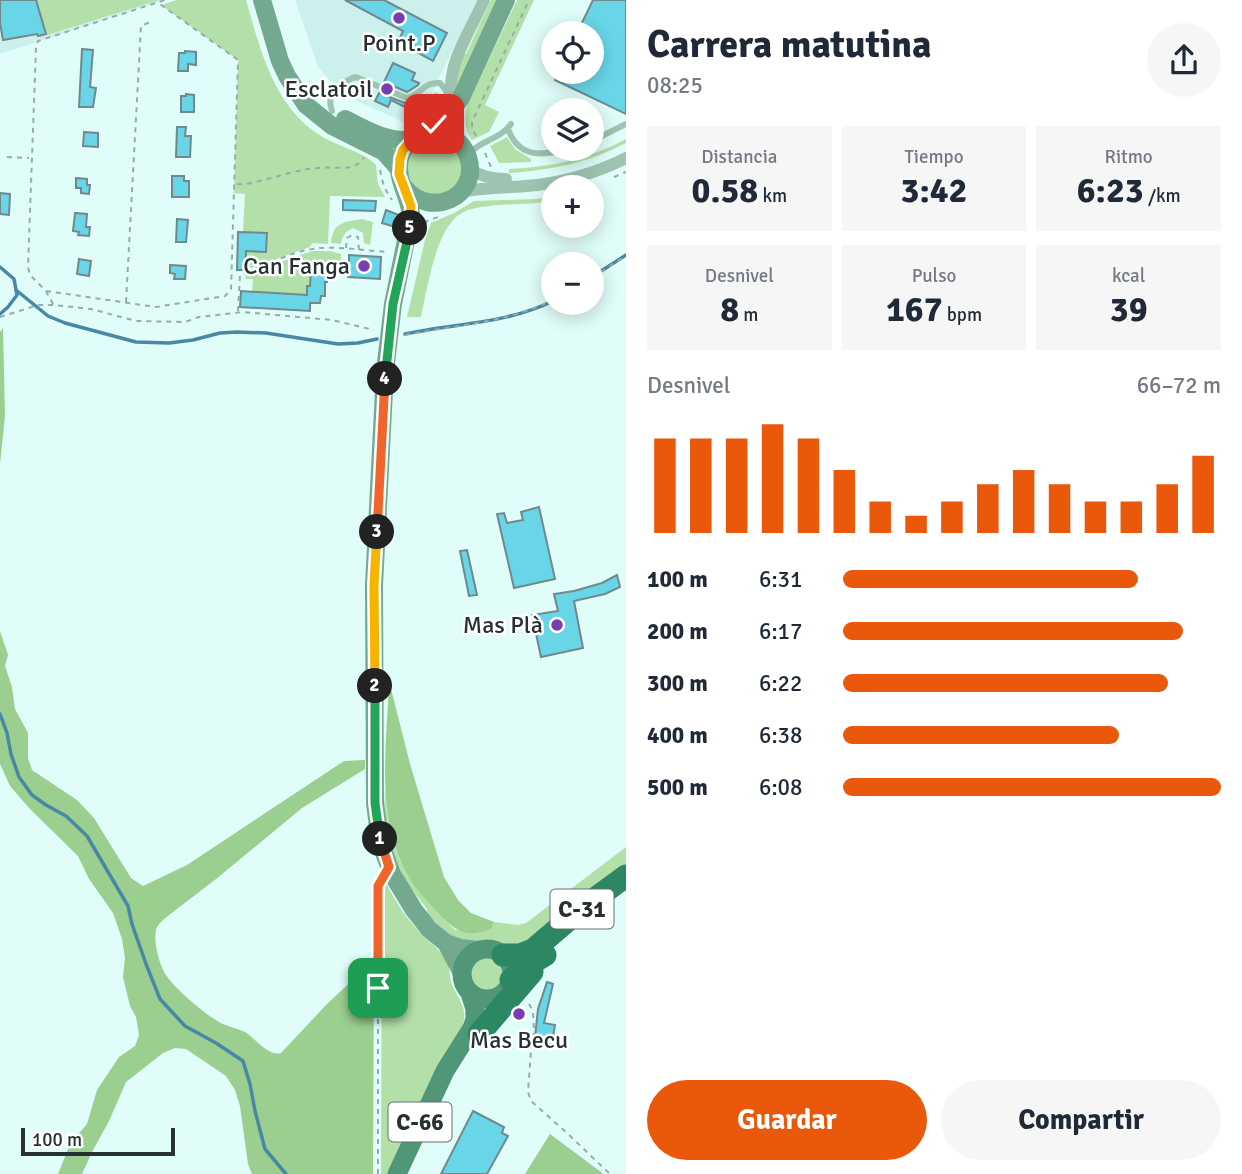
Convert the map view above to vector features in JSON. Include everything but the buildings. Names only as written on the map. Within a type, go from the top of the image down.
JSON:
[{"type":"highway","name":"C-31","points":[[503,955],[520,955],[533,950],[581,909],[626,876]]},
{"type":"highway","name":"C-31","points":[[505,991],[626,889]]},
{"type":"highway","points":[[479,1034],[505,991]]},
{"type":"main road","points":[[262,0],[280,61],[306,105],[332,126],[384,152],[417,199],[439,209]]},
{"type":"main road","points":[[274,0],[292,57],[315,97],[332,111],[360,127],[394,140],[403,141],[425,134],[447,135],[464,148],[469,164],[467,182],[460,192],[439,209],[416,222],[416,231],[393,304],[385,370],[374,585],[375,803],[380,842],[399,888],[429,929],[446,943],[470,993],[484,999],[505,991],[512,970],[503,955]]},
{"type":"main road","points":[[416,231],[401,178],[401,154],[406,146],[425,134],[455,99],[506,0]]},
{"type":"main road","points":[[455,99],[458,142]]},
{"type":"main road","name":"C-31","points":[[446,943],[461,948],[491,949],[503,955]]},
{"type":"main road","points":[[461,974],[466,959],[479,950]]},
{"type":"main road","name":"C-66","points":[[399,1174],[445,1071],[472,1028],[475,1009],[470,993]]},
{"type":"main road","name":"C-66","points":[[399,1174],[479,1034]]},
{"type":"street","points":[[455,99],[451,89],[456,60],[484,0]]},
{"type":"street","points":[[469,164],[478,175],[492,179],[539,177],[585,166],[626,150]]},
{"type":"street","points":[[460,192],[554,182],[588,174],[626,158]]},
{"type":"lane","points":[[332,111],[330,99],[349,79],[361,78],[407,98],[415,96],[430,83],[440,83],[455,99]]},
{"type":"lane","points":[[604,135],[626,124]]},
{"type":"lane","points":[[469,164],[471,151],[510,127],[517,144],[531,153],[541,154]]},
{"type":"path","points":[[54,305],[46,291],[30,275],[28,267],[38,41],[165,0]]},
{"type":"path","points":[[481,145],[472,128],[472,122],[528,0]]},
{"type":"path","points":[[46,291],[156,307],[225,296],[231,290],[238,60],[157,2]]},
{"type":"path","points":[[126,303],[141,26],[150,22]]},
{"type":"path","points":[[235,184],[252,184],[298,170],[353,167],[361,163],[366,153]]},
{"type":"path","points":[[7,157],[29,158]]},
{"type":"path","points":[[416,231],[439,209]]},
{"type":"path","points":[[346,249],[347,237],[352,235],[358,237],[359,250]]},
{"type":"path","points":[[237,312],[240,275],[309,249],[393,252]]},
{"type":"path","points":[[604,270],[626,256]]},
{"type":"path","points":[[0,317],[38,305],[91,309],[136,321],[185,322],[199,317],[237,312],[332,320],[389,335],[472,325],[541,306]]},
{"type":"path","points":[[378,1174],[378,895],[379,882],[389,867]]},
{"type":"path","points":[[505,991],[527,1001],[533,1011],[534,1032],[528,1091],[531,1101],[610,1174]]},
{"type":"shaded area","points":[[0,0],[165,0],[0,54]]},
{"type":"shaded area","points":[[295,0],[477,0],[420,117],[404,122],[353,99],[336,87],[318,67]]},
{"type":"green space","points":[[36,0],[159,0],[47,35]]},
{"type":"green space","points":[[177,0],[246,0],[263,55],[288,105],[315,132],[376,165],[378,184],[385,197],[330,196],[328,244],[312,243],[310,247],[245,270],[246,251],[267,233],[243,232],[245,194],[234,193],[238,60],[161,5]]},
{"type":"green space","points":[[491,0],[496,0],[455,91],[462,53],[466,54]]},
{"type":"green space","points":[[517,0],[534,0],[485,105],[499,112],[489,132],[472,140],[466,124],[467,106]]},
{"type":"green space","points":[[435,92],[445,97],[435,118],[401,133],[407,127],[422,121]]},
{"type":"green space","points":[[433,137],[458,150],[462,174],[456,185],[446,193],[433,196],[412,187],[406,160],[410,151]]},
{"type":"green space","points":[[507,137],[515,149],[531,159],[531,162],[499,163],[490,146]]},
{"type":"green space","points":[[626,139],[626,143],[604,153],[604,149]]},
{"type":"green space","points":[[579,161],[540,170],[509,173],[509,169]]},
{"type":"green space","points":[[541,198],[541,202],[472,209],[453,220],[439,244],[421,317],[407,317],[431,223],[474,201]]},
{"type":"green space","points":[[362,219],[373,222],[370,245],[364,243],[363,233],[353,228],[344,234],[341,244],[331,243],[336,227],[345,222]]},
{"type":"green space","points":[[312,251],[341,254],[341,266],[307,286],[307,295],[252,292],[253,279],[245,279],[246,274]]},
{"type":"green space","points":[[3,328],[5,416],[0,464],[0,332]]},
{"type":"green space","points":[[0,631],[8,655],[5,666],[15,709],[28,733],[28,758],[32,770],[77,800],[94,818],[131,878],[143,886],[187,865],[344,761],[365,760],[365,769],[302,808],[164,919],[157,927],[155,938],[163,971],[183,994],[222,1024],[245,1032],[276,1054],[281,1053],[327,1004],[374,960],[373,1174],[252,1174],[235,1090],[226,1076],[186,1049],[175,1048],[163,1053],[126,1082],[82,1174],[58,1174],[70,1144],[87,1124],[97,1090],[119,1057],[135,1046],[139,1035],[123,977],[125,958],[113,913],[89,879],[78,856],[10,786],[0,764]]},
{"type":"green space","points":[[389,681],[410,764],[444,877],[458,900],[471,913],[494,922],[492,928],[483,932],[462,932],[450,924],[416,888],[399,856],[391,832],[385,782]]},
{"type":"green space","points":[[385,786],[387,811],[399,858],[421,893],[455,930],[492,928],[494,922],[518,925],[526,923],[626,847],[626,866],[537,938],[508,947],[491,940],[453,938],[428,915],[427,909],[409,886],[399,867],[384,821]]},
{"type":"green space","points":[[384,882],[412,923],[446,959],[452,985],[463,1006],[464,1016],[462,1030],[389,1174],[381,1174]]},
{"type":"green space","points":[[486,955],[499,960],[504,973],[499,986],[486,991],[473,986],[468,973],[473,960]]},
{"type":"green space","points":[[550,1134],[601,1172],[603,1174],[525,1174]]},
{"type":"waterway","points":[[604,269],[626,255]]},
{"type":"waterway","points":[[0,267],[14,279],[17,295],[0,314]]},
{"type":"waterway","points":[[16,290],[48,316],[136,342],[169,343],[237,332],[266,333],[338,344],[377,339]]},
{"type":"waterway","points":[[405,334],[499,319],[541,306]]},
{"type":"waterway","points":[[0,714],[19,777],[32,795],[66,816],[87,836],[128,906],[160,999],[185,1026],[243,1061],[265,1149],[286,1174]]},
{"type":"place","name":"Point.P","points":[[399,18]]},
{"type":"place","name":"Esclatoil","points":[[387,89]]},
{"type":"place","name":"Can Fanga","points":[[364,266]]},
{"type":"place","name":"Mas Plà","points":[[557,625]]},
{"type":"place","name":"Mas Becu","points":[[519,1014]]},
{"type":"route","points":[[378,988],[378,886],[389,867],[380,842],[375,803],[374,585],[385,370],[393,304],[411,216],[411,206],[400,178],[399,164],[406,146],[417,136],[428,133],[434,124]]}]
